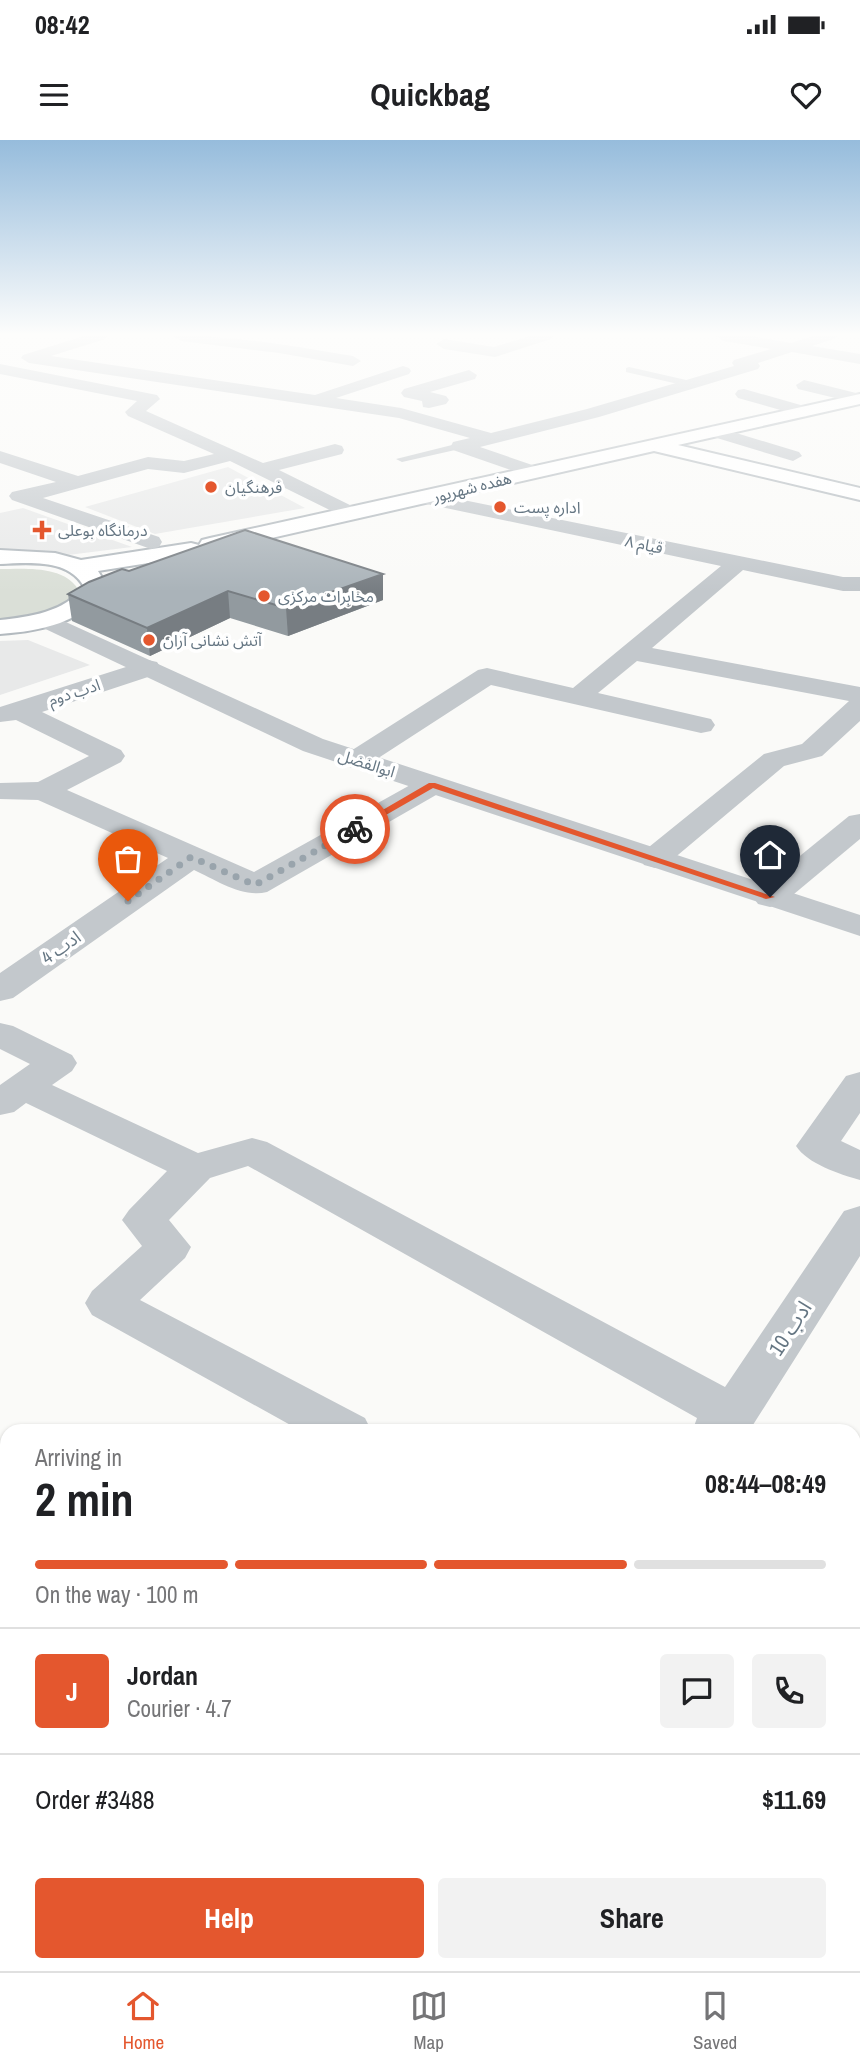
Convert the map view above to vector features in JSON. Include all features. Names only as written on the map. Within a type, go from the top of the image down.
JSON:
[{"type":"main road","name":"هفده شهریور","points":[[0,627],[46,620],[72,610],[91,595],[191,550],[429,499],[534,472],[760,421]]},
{"type":"main road","points":[[652,445],[860,494]]},
{"type":"main road","points":[[0,557],[30,557],[79,567],[191,550]]},
{"type":"main road","points":[[79,567],[92,576],[96,587],[91,595]]},
{"type":"street","points":[[154,421],[232,455],[353,514]]},
{"type":"street","points":[[365,425],[376,421]]},
{"type":"street","points":[[431,421],[490,438]]},
{"type":"street","points":[[460,446],[558,421]]},
{"type":"street","points":[[713,431],[793,456]]},
{"type":"street","points":[[142,438],[176,432]]},
{"type":"street","points":[[460,446],[534,472]]},
{"type":"street","points":[[261,469],[335,450]]},
{"type":"street","points":[[22,497],[148,463],[184,467],[232,455]]},
{"type":"street","points":[[0,457],[78,482]]},
{"type":"street","points":[[27,466],[61,457]]},
{"type":"street","points":[[0,491],[151,542]]},
{"type":"street","name":"قیام ۸","points":[[429,499],[843,584],[860,584]]},
{"type":"street","points":[[578,697],[738,563]]},
{"type":"street","name":"ابوالفضل","points":[[46,620],[313,746],[860,926]]},
{"type":"street","points":[[632,652],[860,695]]},
{"type":"street","name":"ادب دوم","points":[[8,713],[148,668]]},
{"type":"street","points":[[356,760],[486,676],[701,725]]},
{"type":"street","points":[[655,859],[774,760],[812,750],[860,706]]},
{"type":"street","points":[[8,713],[111,756],[43,791]]},
{"type":"street","points":[[1,791],[43,791],[255,885],[432,785]]},
{"type":"street","points":[[770,897],[860,823]]},
{"type":"street","name":"ادب 4","points":[[0,990],[191,857]]},
{"type":"street","points":[[0,1034],[58,1063],[12,1095]]},
{"type":"street","points":[[860,1084],[817,1146],[860,1166]]},
{"type":"street","points":[[12,1095],[195,1168]]},
{"type":"street","points":[[332,1424],[108,1303],[169,1247],[144,1220],[195,1168],[252,1151],[724,1423]]},
{"type":"street","name":"ادب 10","points":[[724,1423],[860,1220]]},
{"type":"lane","points":[[402,459],[460,446]]},
{"type":"shaded area","name":"فرهنگیان","points":[[228,467],[305,508],[155,534],[85,507]]},
{"type":"shaded area","name":"درمانگاه بوعلی","points":[[23,508],[132,547],[60,556],[0,555],[0,513]]},
{"type":"shaded area","points":[[0,569],[53,572],[71,581],[78,589],[73,598],[56,611],[0,622]]},
{"type":"shaded area","points":[[28,640],[90,665],[0,695],[0,641]]},
{"type":"building","points":[[245,530],[383,574],[286,608],[228,591],[147,628],[68,594],[122,569],[129,571]]},
{"type":"way so far","points":[[128,901],[191,857],[255,885],[355,829]]},
{"type":"place","name":"فرهنگیان","points":[[211,487]]},
{"type":"place","name":"اداره پست","points":[[500,507]]},
{"type":"place","name":"درمانگاه بوعلی","points":[[42,530]]},
{"type":"place","name":"مخابرات مرکزی","points":[[264,596]]},
{"type":"place","name":"آتش نشانی آران","points":[[149,640]]},
{"type":"route","points":[[355,829],[432,785],[770,897]]}]
